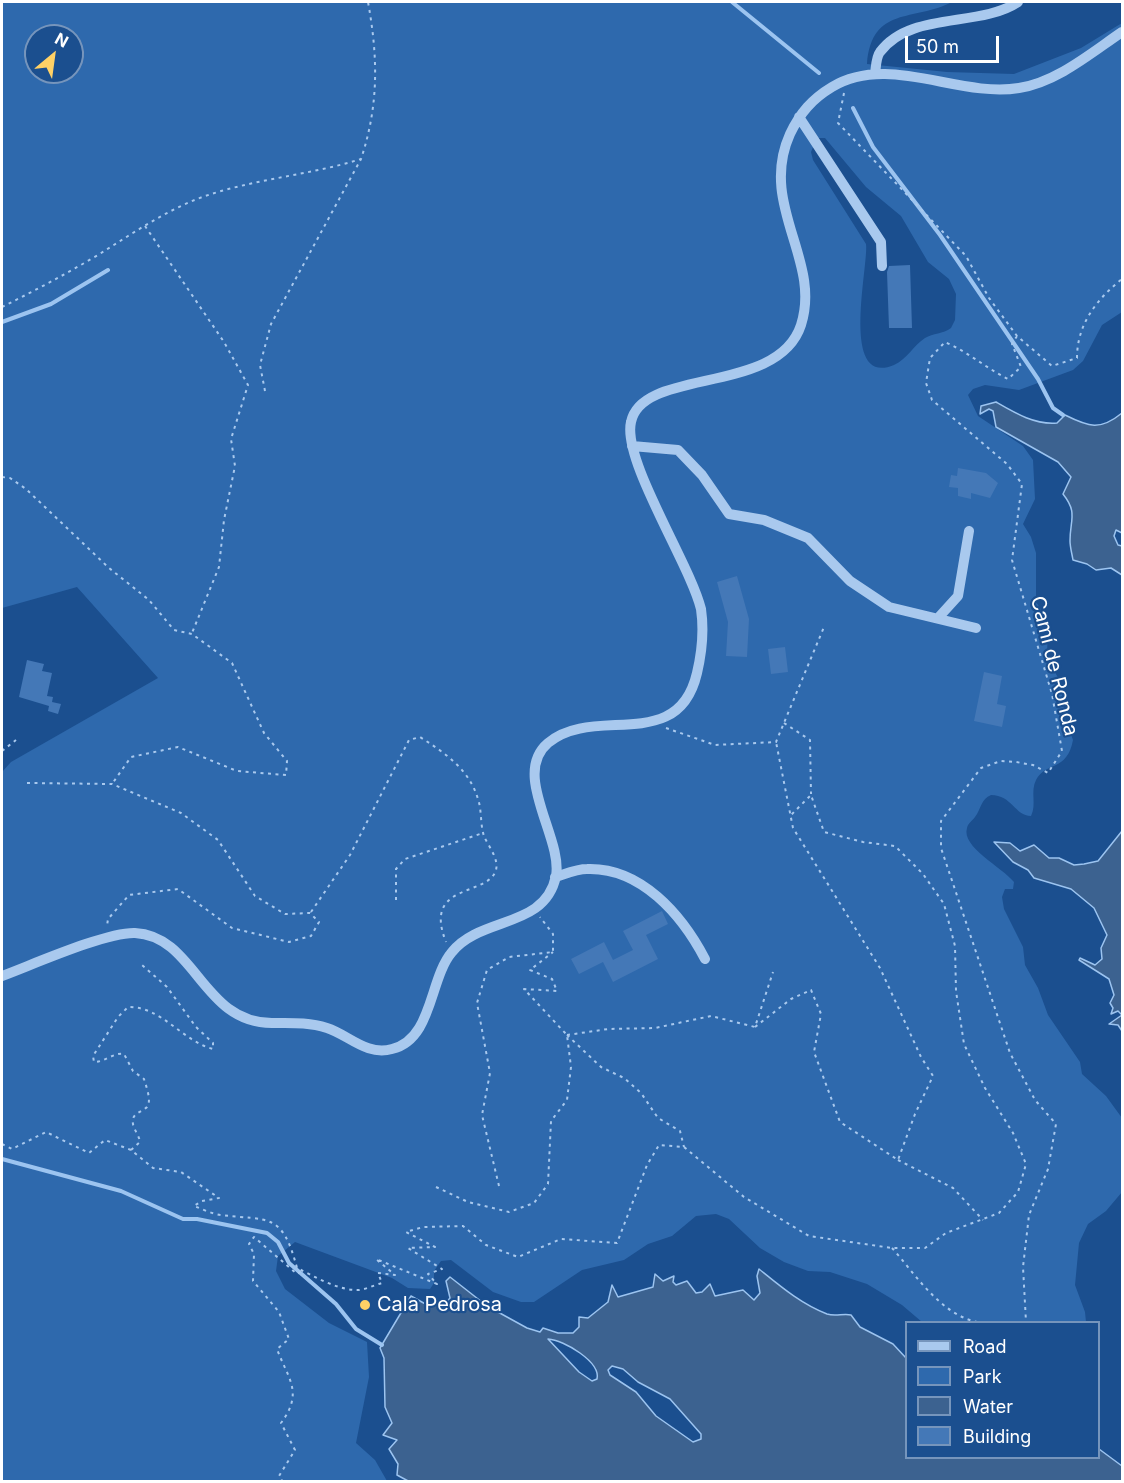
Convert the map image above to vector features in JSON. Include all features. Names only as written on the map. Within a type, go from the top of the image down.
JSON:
[{"type":"street","points":[[875,74],[879,53],[894,40],[922,26],[988,14],[1018,2]]},
{"type":"street","points":[[2,976],[120,934],[152,936],[182,958],[215,1000],[243,1018],[266,1023],[302,1023],[326,1028],[364,1047],[384,1050],[394,1049],[415,1033],[450,953],[482,929],[520,918],[545,902],[555,877],[557,861],[536,790],[535,775],[539,753],[546,744],[562,734],[650,722],[672,714],[689,695],[698,670],[703,624],[698,597],[640,471],[632,446],[630,423],[643,401],[651,395],[744,372],[763,364],[783,350],[800,328],[805,299],[802,275],[781,195],[779,178],[788,140],[799,117],[814,99],[847,79],[862,75],[875,74],[990,90],[1022,88],[1068,67],[1122,32]]},
{"type":"street","points":[[799,117],[881,242],[882,266]]},
{"type":"street","points":[[632,446],[678,450],[702,475],[729,514],[764,520],[808,538],[850,581],[889,607],[976,628]]},
{"type":"street","points":[[938,618],[958,596],[969,531]]},
{"type":"street","points":[[555,877],[586,868],[632,877],[670,908],[692,935],[705,959]]},
{"type":"path","points":[[265,391],[260,365],[271,324],[361,159],[373,115],[376,46],[368,2]]},
{"type":"path","points":[[847,79],[838,123],[966,256],[989,298],[1017,336],[1052,366],[1077,358],[1077,340],[1084,321],[1122,279]]},
{"type":"path","points":[[2,307],[62,276],[145,226],[197,199],[232,188],[330,169],[361,159]]},
{"type":"path","points":[[145,226],[224,342],[248,385],[231,439],[235,466],[224,520],[219,567],[192,634]]},
{"type":"path","name":"Camí de Ronda","points":[[1017,336],[1012,344],[1022,367],[1008,379],[987,368],[967,352],[945,342],[930,358],[926,383],[932,400],[1007,464],[1022,484],[1012,560],[1052,694],[1062,751],[1048,773],[1033,765],[1016,762],[1001,761],[981,768],[941,821],[942,848],[1010,1053],[1035,1100],[1056,1124],[1048,1169],[1029,1215],[1023,1267],[1026,1321]]},
{"type":"path","points":[[2,477],[10,478],[26,489],[109,568],[149,600],[174,630],[192,634],[232,663],[264,733],[287,761],[286,775],[237,771],[178,747],[131,757],[112,784]]},
{"type":"path","points":[[824,627],[776,742],[793,828],[880,968],[921,1057],[933,1076],[915,1114],[898,1160]]},
{"type":"path","points":[[650,722],[715,745],[776,742]]},
{"type":"path","points":[[2,1144],[12,1149],[46,1132],[89,1153],[105,1140],[131,1150],[153,1168],[181,1172],[219,1198],[202,1201],[194,1206],[219,1215],[268,1220],[286,1235],[297,1268],[356,1290],[382,1283],[378,1273],[395,1275],[376,1259],[437,1284],[428,1274],[442,1269],[408,1248],[435,1247],[406,1232],[423,1227],[463,1226],[486,1245],[518,1257],[561,1239],[617,1244],[647,1165],[659,1145],[684,1147],[744,1197],[809,1236],[892,1248],[925,1248],[946,1233],[999,1213],[1018,1192],[1026,1164],[1013,1134],[985,1088],[964,1044],[956,991],[955,946],[944,904],[923,874],[895,846],[863,842],[824,831],[811,795],[810,740],[784,723]]},
{"type":"path","points":[[310,913],[350,855],[409,740],[420,737],[462,769],[474,786],[479,801],[483,833],[494,855],[496,869],[492,877],[454,896],[444,908],[441,930]]},
{"type":"path","points":[[2,751],[16,740]]},
{"type":"path","points":[[27,783],[112,784],[181,813],[218,840],[255,896],[285,914],[310,913],[319,922],[310,936],[289,942],[232,928],[178,889],[129,895],[108,919]]},
{"type":"path","points":[[791,815],[811,795]]},
{"type":"path","points":[[396,900],[396,869],[405,859],[483,833]]},
{"type":"path","points":[[535,910],[553,934],[553,952]]},
{"type":"path","points":[[553,952],[530,970],[552,979],[557,991],[524,989],[601,1067],[624,1078],[641,1093],[658,1118],[680,1131],[684,1147]]},
{"type":"path","points":[[499,1186],[482,1116],[490,1073],[477,1003],[488,970],[509,957],[553,952]]},
{"type":"path","points":[[131,1150],[140,1142],[133,1118],[136,1113],[147,1107],[149,1100],[144,1079],[133,1071],[124,1054],[118,1053],[100,1062],[94,1062],[93,1056],[118,1017],[128,1007],[148,1011],[169,1026],[213,1049],[213,1043],[196,1027],[175,997],[142,964]]},
{"type":"path","points":[[755,1027],[773,972]]},
{"type":"path","points":[[755,1027],[791,999],[811,990],[821,1014],[814,1052],[840,1122],[898,1160],[953,1188],[983,1220]]},
{"type":"path","points":[[567,1035],[608,1029],[655,1028],[711,1016],[755,1027]]},
{"type":"path","points":[[436,1187],[468,1202],[509,1212],[534,1203],[548,1184],[550,1121],[567,1100],[571,1067],[567,1035]]},
{"type":"path","points":[[283,1482],[279,1476],[295,1450],[281,1423],[289,1412],[293,1399],[293,1382],[277,1348],[289,1339],[279,1312],[253,1281],[254,1254],[249,1244],[254,1237],[297,1274],[303,1270]]},
{"type":"path","points":[[892,1248],[946,1308],[970,1321]]},
{"type":"green space","points":[[2,2],[952,2],[938,8],[897,18],[886,24],[877,32],[871,45],[867,64],[947,72],[1014,74],[1081,48],[1122,23],[1122,312],[1102,325],[1083,361],[1073,370],[1019,390],[985,385],[973,389],[968,395],[978,416],[1023,446],[1033,460],[1035,499],[1023,524],[1031,537],[1036,553],[1036,602],[1048,620],[1047,658],[1061,683],[1065,718],[1073,740],[1066,757],[1045,770],[1036,780],[1031,816],[1021,813],[1004,798],[991,795],[983,802],[968,825],[967,835],[976,849],[1014,882],[1013,889],[1005,889],[1002,897],[1004,909],[1023,947],[1025,965],[1038,988],[1048,1015],[1080,1062],[1082,1074],[1106,1096],[1122,1118],[1122,1192],[1106,1211],[1088,1224],[1079,1243],[1075,1285],[1086,1321],[921,1321],[902,1305],[867,1284],[830,1272],[808,1271],[784,1262],[760,1248],[729,1219],[716,1214],[696,1216],[672,1236],[648,1244],[624,1260],[582,1270],[534,1302],[521,1302],[493,1292],[451,1260],[441,1261],[434,1271],[434,1283],[430,1289],[408,1288],[392,1278],[295,1242],[278,1256],[276,1271],[285,1289],[329,1323],[367,1342],[369,1377],[356,1443],[375,1460],[387,1481],[2,1481],[2,772],[11,762],[158,678],[77,587],[2,608]],"holes":[[[817,138],[825,138],[866,187],[901,216],[928,262],[949,279],[956,294],[955,320],[951,328],[925,338],[894,365],[877,367],[867,359],[862,342],[860,321],[866,244],[813,160],[811,152]]]},
{"type":"water","points":[[996,402],[1025,417],[1049,423],[1057,423],[1065,415],[1088,424],[1101,425],[1122,413],[1122,533],[1116,530],[1114,536],[1118,545],[1122,546],[1122,575],[1111,568],[1096,570],[1087,564],[1073,560],[1070,541],[1072,511],[1063,494],[1071,477],[1058,462],[996,427],[993,411],[989,409],[980,414],[981,406]]},
{"type":"water","points":[[1122,831],[1122,1015],[1118,1011],[1111,1014],[1113,1008],[1110,1003],[1114,995],[1109,979],[1079,960],[1080,958],[1095,965],[1102,959],[1101,948],[1107,935],[1094,908],[1071,889],[1034,878],[1028,870],[1013,862],[994,842],[1010,843],[1020,851],[1034,845],[1049,858],[1059,858],[1074,865],[1098,861]]},
{"type":"water","points":[[1122,1015],[1122,1031],[1118,1025],[1109,1024]]},
{"type":"water","points":[[759,1269],[817,1310],[833,1315],[851,1315],[860,1327],[893,1344],[905,1357],[905,1459],[1100,1459],[1100,1450],[1122,1466],[1122,1481],[410,1482],[397,1475],[398,1464],[389,1449],[397,1440],[383,1435],[392,1423],[385,1407],[384,1358],[380,1348],[411,1296],[429,1306],[436,1302],[445,1304],[450,1298],[446,1281],[450,1277],[487,1306],[527,1328],[540,1332],[543,1328],[558,1333],[573,1333],[579,1327],[579,1317],[588,1318],[608,1302],[612,1285],[618,1297],[653,1287],[655,1274],[663,1281],[674,1276],[673,1282],[676,1285],[687,1281],[696,1293],[702,1292],[710,1284],[715,1296],[743,1290],[754,1300],[760,1293],[757,1276]],"holes":[[[548,1339],[572,1348],[587,1359],[597,1372],[597,1379],[592,1381],[579,1372]],[[612,1366],[623,1369],[638,1382],[670,1399],[701,1434],[701,1439],[693,1442],[656,1416],[636,1392],[610,1375],[608,1370]]]},
{"type":"building","points":[[910,265],[912,328],[889,328],[887,272],[889,266]]},
{"type":"building","points":[[958,468],[986,473],[998,483],[990,498],[971,493],[971,499],[958,496],[958,488],[949,487],[951,475],[957,476]]},
{"type":"building","points":[[737,576],[749,619],[747,657],[726,656],[728,622],[717,582]]},
{"type":"building","points":[[785,647],[788,672],[771,674],[768,649]]},
{"type":"building","points":[[27,660],[44,664],[42,671],[52,673],[47,696],[53,697],[52,702],[61,704],[58,714],[48,711],[49,706],[19,697]]},
{"type":"building","points":[[984,672],[1002,676],[997,704],[1006,706],[1002,727],[974,721]]},
{"type":"building","points":[[662,911],[668,924],[646,935],[658,959],[613,982],[603,962],[579,974],[571,959],[604,942],[613,960],[633,950],[623,931]]},
{"type":"waterway","points":[[732,2],[819,73]]},
{"type":"waterway","points":[[853,108],[873,147],[940,235],[1038,379],[1053,408],[1063,415]]},
{"type":"waterway","points":[[2,322],[51,304],[108,270]]},
{"type":"waterway","points":[[2,1159],[121,1191],[183,1219],[197,1219],[267,1233],[278,1242],[289,1263],[336,1304],[356,1329],[382,1345]]},
{"type":"place","name":"Cala Pedrosa","points":[[365,1305]]}]
